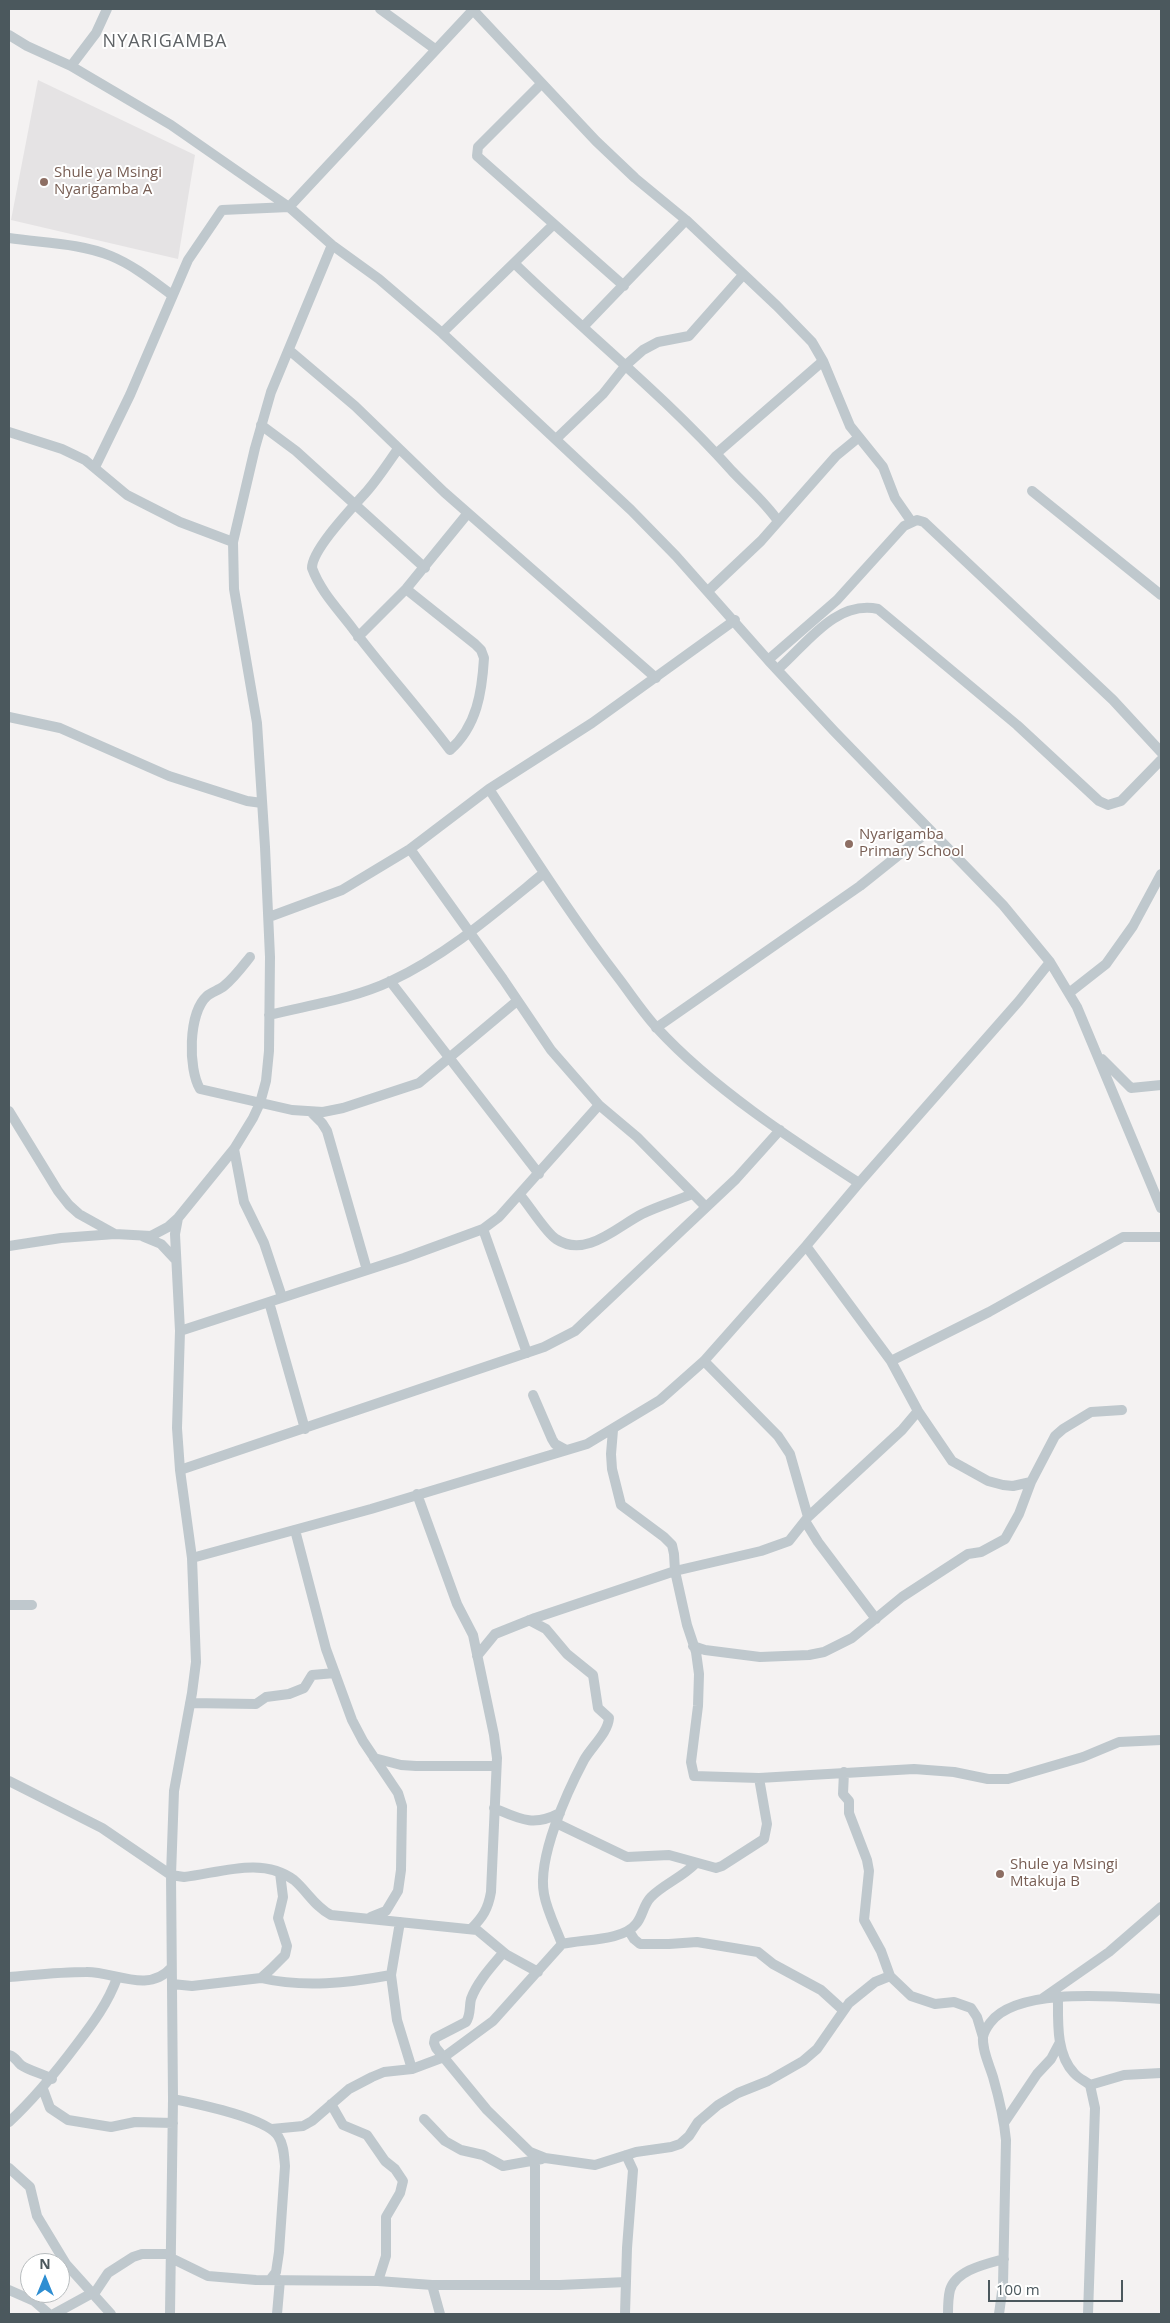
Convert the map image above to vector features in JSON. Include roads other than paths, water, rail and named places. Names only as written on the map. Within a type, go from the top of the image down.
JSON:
[{"type":"street","points":[[71,66],[96,33],[107,9]]},
{"type":"street","points":[[380,9],[435,49]]},
{"type":"street","points":[[95,467],[130,395],[194,248],[222,210],[289,208],[473,9],[596,141],[634,178],[686,220],[812,342],[823,361],[843,413],[858,438],[883,467],[895,498],[910,521]]},
{"type":"street","points":[[9,35],[27,46],[71,66],[171,125],[289,208],[332,245],[379,278],[442,333],[632,510],[834,731],[1003,905],[1050,962],[1077,1007],[1161,1208]]},
{"type":"street","points":[[541,84],[478,147],[476,152],[480,160],[624,286]]},
{"type":"street","points":[[583,327],[686,220]]},
{"type":"street","points":[[442,333],[554,225]]},
{"type":"street","points":[[9,234],[110,256],[136,270],[172,295]]},
{"type":"street","points":[[143,1237],[159,1233],[178,1218],[234,1148],[260,1103],[268,1067],[269,917],[257,723],[234,589],[233,542],[271,392],[332,245]]},
{"type":"street","points":[[514,263],[626,365],[717,453],[740,479],[766,503],[778,521]]},
{"type":"street","points":[[556,439],[603,394],[626,365],[651,344],[689,336],[743,275]]},
{"type":"street","points":[[289,350],[355,406],[398,449],[468,513],[656,678]]},
{"type":"street","points":[[717,453],[823,361]]},
{"type":"street","points":[[262,425],[296,451],[425,568]]},
{"type":"street","points":[[9,432],[62,449],[85,460],[126,495],[180,522],[233,542]]},
{"type":"street","points":[[708,591],[761,542],[836,456],[858,438]]},
{"type":"street","points":[[398,449],[345,515],[322,548],[312,568],[325,593],[358,637],[420,709],[450,750],[470,729],[475,714],[483,670],[484,658],[482,650],[406,589]]},
{"type":"street","points":[[1032,491],[1161,595]]},
{"type":"street","points":[[358,637],[425,568],[468,513]]},
{"type":"street","points":[[768,660],[837,600],[910,521],[917,520],[924,522],[1113,700],[1161,752]]},
{"type":"street","points":[[778,669],[824,625],[858,608],[869,607],[878,609],[1017,725],[1099,801],[1108,804],[1121,801],[1161,760]]},
{"type":"street","points":[[269,917],[342,890],[410,849],[490,789],[592,723],[734,620]]},
{"type":"street","points":[[9,717],[60,728],[169,776],[247,801],[262,803]]},
{"type":"street","points":[[490,789],[544,873],[602,957],[656,1028],[693,1063],[780,1130],[859,1183]]},
{"type":"street","points":[[656,1028],[860,886],[930,830]]},
{"type":"street","points":[[410,849],[551,1050],[599,1105],[637,1137],[706,1206]]},
{"type":"street","points":[[269,1015],[359,993],[412,970],[470,932],[544,873]]},
{"type":"street","points":[[1069,993],[1106,964],[1133,926],[1161,874]]},
{"type":"street","points":[[250,957],[230,981],[207,996],[196,1014],[192,1052],[195,1080],[200,1089],[260,1103],[312,1112],[335,1110],[419,1083],[517,1002]]},
{"type":"street","points":[[192,1558],[295,1530],[587,1444],[660,1400],[704,1361],[1020,1002],[1050,962]]},
{"type":"street","points":[[390,981],[539,1174]]},
{"type":"street","points":[[1098,1056],[1131,1088],[1161,1085]]},
{"type":"street","points":[[180,1330],[367,1270],[483,1229],[499,1217],[520,1195],[599,1105]]},
{"type":"street","points":[[9,1110],[58,1191],[69,1205],[79,1214],[115,1234]]},
{"type":"street","points":[[325,1127],[329,1116],[335,1110]]},
{"type":"street","points":[[312,1112],[325,1127],[367,1270]]},
{"type":"street","points":[[180,1470],[544,1347],[575,1331],[736,1179],[780,1130]]},
{"type":"street","points":[[234,1148],[244,1202],[264,1243],[282,1297]]},
{"type":"street","points":[[520,1195],[554,1239],[571,1245],[602,1238],[643,1213],[692,1194]]},
{"type":"street","points":[[163,2314],[170,2310],[173,2123],[171,1875],[174,1791],[196,1662],[192,1558],[180,1470],[177,1428],[180,1330],[176,1259],[178,1218]]},
{"type":"street","points":[[483,1229],[526,1352]]},
{"type":"street","points":[[9,1246],[61,1238],[115,1234],[143,1237],[161,1244],[176,1259]]},
{"type":"street","points":[[891,1361],[989,1312],[1123,1237],[1161,1237]]},
{"type":"street","points":[[806,1246],[891,1361],[918,1411],[952,1462],[988,1481],[1003,1485],[1013,1486],[1031,1482]]},
{"type":"street","points":[[269,1302],[305,1429]]},
{"type":"street","points":[[704,1361],[778,1436],[790,1454],[807,1519],[818,1542],[876,1620]]},
{"type":"street","points":[[533,1395],[555,1444],[566,1450]]},
{"type":"street","points":[[693,1646],[705,1650],[760,1657],[809,1655],[824,1652],[852,1638],[902,1598],[968,1554],[981,1552],[1005,1539],[1019,1514],[1031,1482],[1055,1436],[1063,1429],[1091,1412],[1122,1410]]},
{"type":"street","points":[[477,1656],[495,1634],[529,1620],[675,1572],[782,1544],[794,1537],[807,1519],[902,1430],[918,1411]]},
{"type":"street","points":[[613,1430],[612,1469],[621,1505],[672,1545],[675,1572],[696,1652],[699,1674],[698,1706],[691,1762],[692,1774],[697,1777],[759,1778],[844,1772],[914,1770],[954,1772],[988,1779],[1008,1779],[1083,1757],[1120,1742],[1161,1740]]},
{"type":"street","points":[[417,1494],[457,1604],[473,1635],[494,1735],[492,1868],[488,1907],[483,1918],[471,1929]]},
{"type":"street","points":[[295,1530],[326,1649],[352,1720],[374,1758],[398,1793],[402,1806],[401,1880],[395,1899],[386,1911],[360,1918]]},
{"type":"street","points":[[9,1606],[32,1605]]},
{"type":"street","points":[[529,1620],[546,1629],[568,1654],[593,1676],[598,1708],[609,1718],[606,1728],[584,1761],[558,1818],[545,1867],[544,1893],[562,1944]]},
{"type":"street","points":[[190,1703],[256,1704],[266,1697],[289,1694],[304,1688],[312,1675],[335,1673]]},
{"type":"street","points":[[374,1758],[416,1766],[495,1766]]},
{"type":"street","points":[[844,1772],[843,1794],[849,1801],[849,1813],[865,1855],[868,1871],[864,1920],[881,1951],[890,1976],[912,1996],[935,2004],[954,2002],[971,2008],[977,2016],[1004,2123],[1006,2174],[1004,2259],[999,2314]]},
{"type":"street","points":[[494,1808],[524,1820],[538,1822],[558,1818],[626,1856],[668,1855],[708,1868],[722,1866],[764,1839],[767,1824],[759,1778]]},
{"type":"street","points":[[9,1781],[102,1828],[171,1875],[184,1877],[260,1867],[280,1873],[295,1881],[326,1913],[340,1917],[471,1929],[483,1934],[504,1953],[538,1972]]},
{"type":"street","points":[[272,2130],[303,2126],[322,2114],[349,2089],[372,2077],[384,2072],[412,2070],[444,2057],[493,2021],[562,1944],[608,1938],[629,1931],[637,1923],[651,1897],[683,1876],[695,1864]]},
{"type":"street","points":[[261,1978],[281,1959],[287,1946],[278,1918],[283,1897],[280,1873]]},
{"type":"street","points":[[1040,2000],[1109,1952],[1161,1907]]},
{"type":"street","points":[[400,1922],[391,1975],[397,2020],[412,2070]]},
{"type":"street","points":[[629,1931],[640,1944],[697,1942],[758,1952],[773,1964],[821,1990],[843,2010]]},
{"type":"street","points":[[504,1953],[490,1969],[471,1998],[469,2017],[466,2022],[435,2038],[434,2043],[436,2048],[510,2135],[540,2159]]},
{"type":"street","points":[[9,1977],[89,1972],[126,1980],[152,1979],[165,1974],[171,1968]]},
{"type":"street","points":[[172,1984],[192,1986],[261,1978],[292,1984],[335,1983],[391,1975]]},
{"type":"street","points":[[424,2120],[438,2137],[452,2145],[483,2155],[503,2166],[540,2159],[595,2165],[626,2155],[671,2147],[680,2144],[689,2136],[698,2122],[718,2105],[738,2093],[768,2081],[803,2061],[817,2048],[843,2010],[866,1989],[890,1976]]},
{"type":"street","points":[[9,2122],[52,2079],[98,2016],[117,1978]]},
{"type":"street","points":[[983,2037],[997,2014],[1010,2007],[1040,2000],[1104,1996],[1161,1999]]},
{"type":"street","points":[[1058,1998],[1060,2042],[1069,2068],[1076,2076],[1090,2085],[1095,2108],[1088,2314]]},
{"type":"street","points":[[1004,2123],[1037,2074],[1051,2058],[1060,2042]]},
{"type":"street","points":[[9,2055],[14,2057],[23,2066],[39,2071],[52,2079]]},
{"type":"street","points":[[1090,2085],[1124,2075],[1161,2073]]},
{"type":"street","points":[[43,2089],[50,2108],[68,2120],[112,2127],[135,2122],[173,2123]]},
{"type":"street","points":[[173,2099],[234,2114],[272,2130],[282,2143],[284,2166],[279,2252],[275,2280],[277,2314]]},
{"type":"street","points":[[332,2104],[343,2124],[367,2136],[385,2161],[395,2169],[403,2181],[400,2193],[386,2217],[386,2256],[378,2281]]},
{"type":"street","points":[[625,2314],[633,2170],[626,2155]]},
{"type":"street","points":[[535,2284],[540,2159]]},
{"type":"street","points":[[9,2168],[30,2187],[37,2216],[66,2264],[110,2314]]},
{"type":"street","points":[[54,2314],[91,2294],[101,2285],[108,2273],[133,2257],[142,2254],[171,2256],[208,2276],[275,2280],[378,2281],[432,2285],[626,2282]]},
{"type":"street","points":[[948,2314],[950,2290],[955,2280],[983,2265],[1004,2259]]},
{"type":"street","points":[[432,2285],[440,2314]]},
{"type":"street","points":[[9,2290],[34,2301],[49,2314]]},
{"type":"place","name":"Shule ya Msingi Nyarigamba A","points":[[44,182]]},
{"type":"place","name":"Nyarigamba Primary School","points":[[849,844]]},
{"type":"place","name":"Shule ya Msingi Mtakuja B","points":[[1000,1874]]},
{"type":"district","name":"NYARIGAMBA","points":[[165,42]]}]
